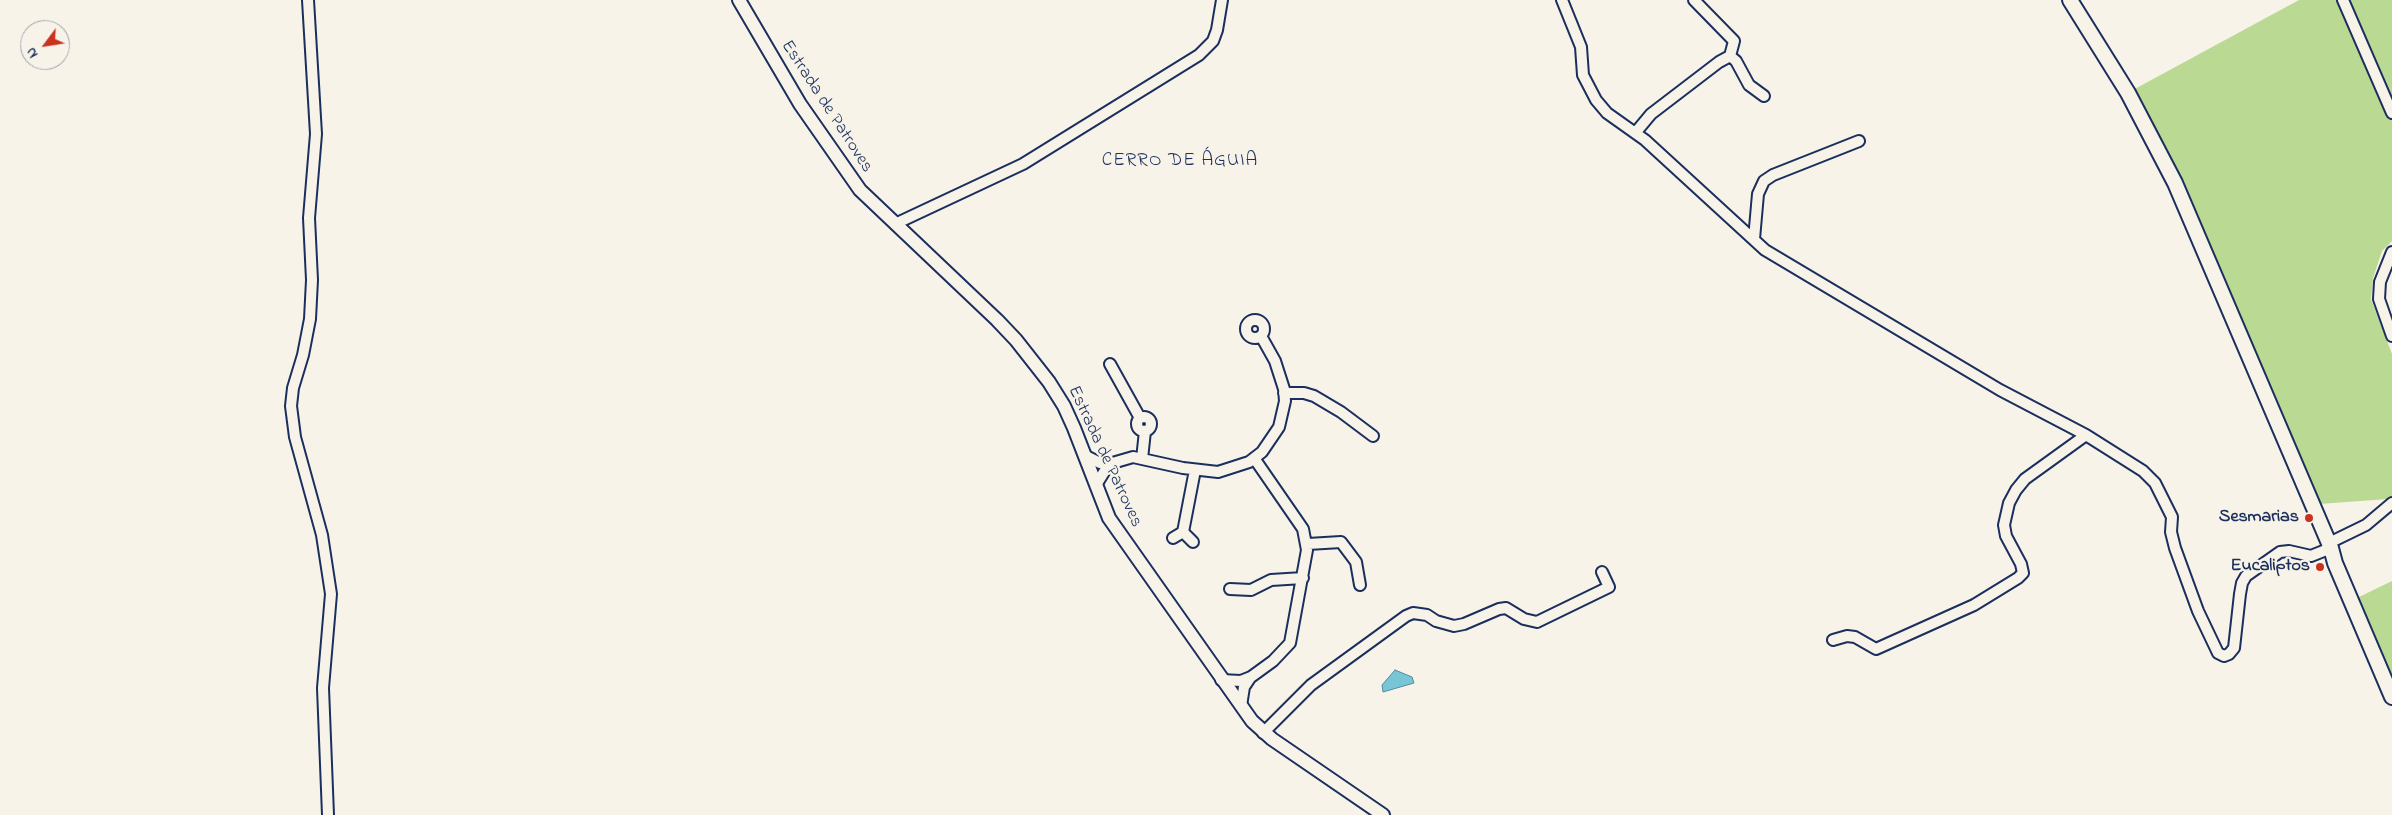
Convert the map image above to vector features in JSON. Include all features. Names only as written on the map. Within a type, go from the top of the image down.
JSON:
[{"type":"main road","points":[[2070,0],[2128,93],[2175,183],[2330,545],[2335,563],[2392,697]]},
{"type":"street","points":[[308,0],[316,134],[309,218],[312,280],[310,319],[303,355],[293,388],[291,406],[295,437],[322,535],[331,594],[323,688],[328,815]]},
{"type":"street","name":"Estrada de Patroves","points":[[739,0],[776,65],[824,140],[860,190],[1016,340],[1064,406],[1086,456],[1109,518],[1241,706],[1263,733],[1383,815]]},
{"type":"street","points":[[895,224],[1023,164],[1199,55],[1213,41],[1218,30],[1222,0]]},
{"type":"street","points":[[1562,0],[1577,31],[1581,47],[1583,74],[1589,88],[1607,113],[1636,132],[1766,250],[2000,390],[2086,435],[2143,471],[2155,483],[2172,516],[2171,532],[2175,548],[2198,610],[2218,653],[2224,656],[2229,654],[2234,648],[2240,594],[2242,583],[2246,576],[2280,552],[2289,551],[2311,556],[2366,525],[2392,504]]},
{"type":"street","points":[[1636,132],[1651,114],[1719,62],[1730,56],[1734,41],[1694,0]]},
{"type":"street","points":[[2343,0],[2392,113]]},
{"type":"street","points":[[1730,56],[1736,61],[1749,85],[1764,96]]},
{"type":"street","points":[[1754,239],[1758,194],[1764,181],[1773,175],[1859,141]]},
{"type":"street","points":[[2392,252],[2380,282],[2379,299],[2392,336]]},
{"type":"street","points":[[1086,456],[1100,463],[1109,464],[1133,457],[1195,470],[1218,472],[1234,468],[1254,458],[1271,440],[1279,427],[1284,413],[1284,393],[1275,362],[1261,336]]},
{"type":"street","points":[[1110,364],[1140,418],[1147,417],[1151,422],[1150,428],[1145,431],[1142,459]]},
{"type":"street","points":[[1284,393],[1304,393],[1314,396],[1342,412],[1373,436]]},
{"type":"street","points":[[1833,640],[1847,636],[1855,637],[1876,649],[1974,605],[2018,578],[2023,573],[2022,564],[2006,536],[2004,525],[2009,503],[2016,490],[2026,479],[2086,435]]},
{"type":"street","points":[[1221,680],[1241,681],[1251,677],[1273,661],[1290,644],[1303,578],[1308,544],[1303,529],[1254,458]]},
{"type":"street","points":[[1096,486],[1109,464]]},
{"type":"street","points":[[1183,532],[1195,470]]},
{"type":"street","points":[[1172,538],[1183,532]]},
{"type":"street","points":[[1183,532],[1193,542]]},
{"type":"street","points":[[1308,544],[1341,542],[1356,562],[1360,586]]},
{"type":"street","points":[[1263,733],[1311,685],[1406,616],[1413,613],[1427,615],[1436,621],[1454,626],[1506,608],[1524,619],[1537,622],[1609,587],[1602,572]]},
{"type":"street","points":[[1230,589],[1251,590],[1271,580],[1303,578]]},
{"type":"street","points":[[1241,706],[1244,687],[1251,677]]},
{"type":"green space","points":[[2299,0],[2392,0],[2392,241],[2382,251],[2373,278],[2371,299],[2392,354],[2392,497],[2388,499],[2319,504],[2131,91]]},
{"type":"green space","points":[[2392,581],[2392,677],[2359,597]]},
{"type":"water","points":[[1395,670],[1412,677],[1414,683],[1383,692],[1382,685]]},
{"type":"place","name":"Sesmarias","points":[[2309,518]]},
{"type":"place","name":"Eucaliptos","points":[[2320,567]]},
{"type":"district","name":"CERRO DE ÁGUIA","points":[[1180,162]]}]
